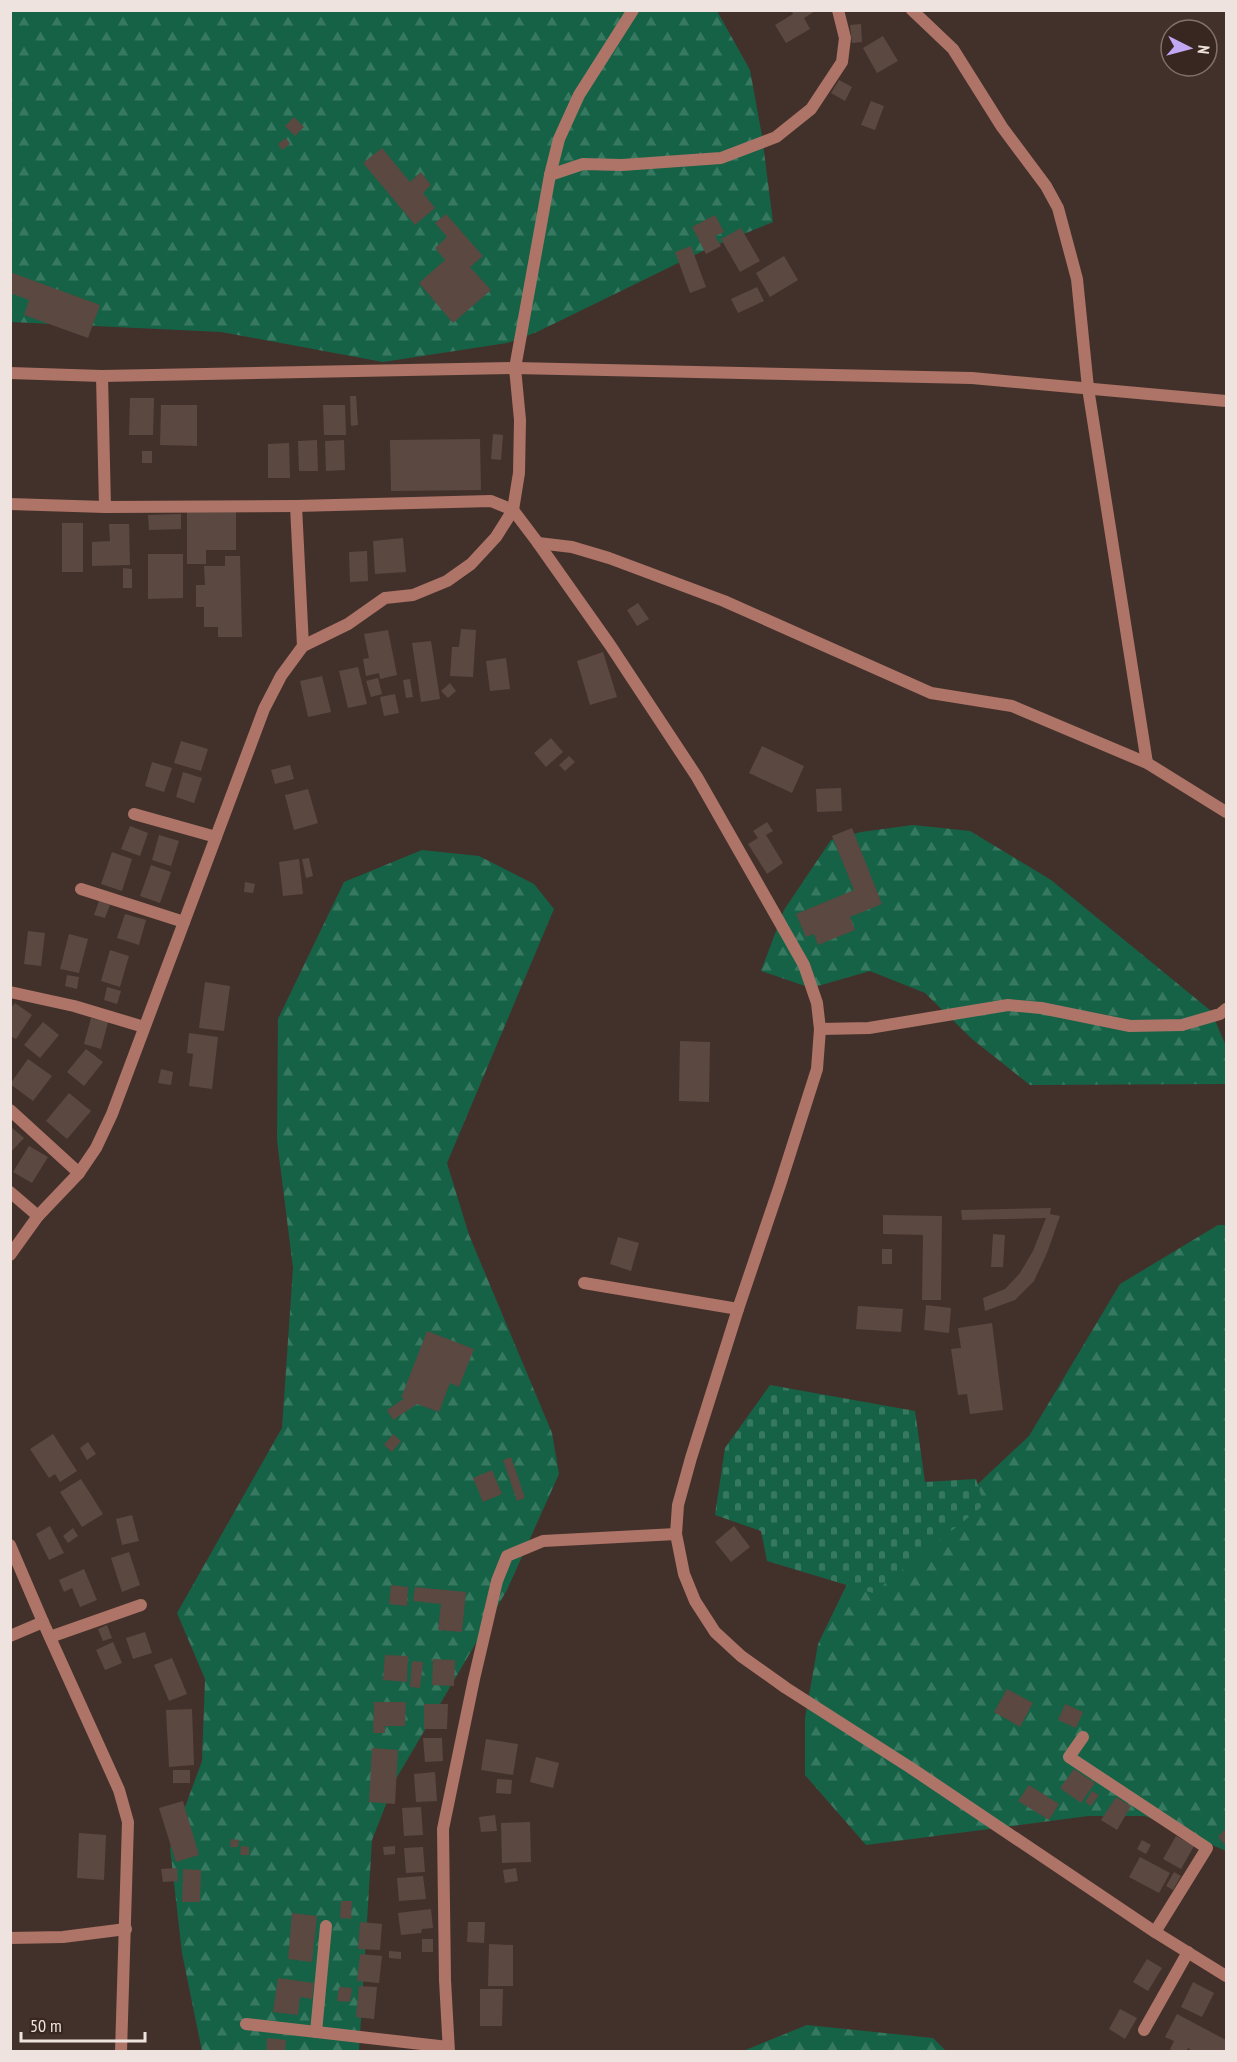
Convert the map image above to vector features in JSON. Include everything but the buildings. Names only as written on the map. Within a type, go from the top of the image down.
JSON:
[{"type":"street","points":[[10,1255],[38,1216],[79,1173],[96,1148],[112,1114],[264,709],[281,676],[303,646],[348,624],[386,598],[413,595],[447,581],[471,564],[496,537],[513,510],[520,462],[520,420],[515,368],[550,175],[559,139],[579,95],[633,10]]},
{"type":"street","points":[[550,175],[583,164],[622,165],[721,158],[776,137],[811,109],[842,62],[845,38],[838,10]]},
{"type":"street","points":[[912,10],[953,49],[1002,127],[1046,186],[1058,208],[1077,279],[1088,388],[1147,763]]},
{"type":"street","points":[[10,373],[102,376],[515,368],[972,378],[1227,401]]},
{"type":"street","points":[[102,376],[105,507]]},
{"type":"street","points":[[10,504],[105,507],[296,506],[491,501],[513,510],[610,645],[697,777],[804,965],[817,1003],[820,1029],[817,1069],[738,1309],[678,1505],[676,1534],[684,1574],[695,1601],[715,1632],[741,1656],[786,1688],[1155,1932],[1227,1976]]},
{"type":"street","points":[[296,506],[303,646]]},
{"type":"street","points":[[538,543],[572,547],[609,558],[724,601],[931,693],[1012,706],[1147,763],[1227,812]]},
{"type":"street","points":[[134,814],[216,837]]},
{"type":"street","points":[[81,889],[184,922]]},
{"type":"street","points":[[10,992],[74,1006],[144,1027]]},
{"type":"street","points":[[820,1029],[869,1028],[1008,1005],[1041,1008],[1130,1026],[1182,1025],[1227,1010]]},
{"type":"street","points":[[10,1110],[79,1173]]},
{"type":"street","points":[[10,1192],[38,1216]]},
{"type":"street","points":[[584,1283],[738,1309]]},
{"type":"street","points":[[246,2024],[448,2049],[443,1829],[497,1581],[507,1556],[543,1541],[676,1534]]},
{"type":"street","points":[[10,1545],[118,1790],[128,1822],[121,2052]]},
{"type":"street","points":[[50,1637],[141,1605]]},
{"type":"street","points":[[10,1636],[43,1622]]},
{"type":"street","points":[[1083,1737],[1069,1757],[1207,1848],[1155,1932]]},
{"type":"street","points":[[316,2032],[326,1926]]},
{"type":"street","points":[[10,1938],[63,1937],[126,1929]]},
{"type":"street","points":[[1144,2030],[1188,1952]]},
{"type":"green space","points":[[11,11],[717,11],[750,70],[762,136],[773,222],[709,248],[537,332],[507,343],[383,362],[221,332],[11,322]]},
{"type":"green space","points":[[913,825],[970,831],[1051,880],[1211,1011],[1226,1046],[1226,1084],[1030,1085],[972,1039],[925,993],[870,971],[811,988],[761,971],[784,910],[831,840],[861,832]]},
{"type":"green space","points":[[422,850],[479,856],[534,884],[554,909],[447,1163],[469,1235],[552,1433],[559,1474],[507,1590],[396,1779],[372,1840],[359,2051],[202,2051],[182,1953],[170,1848],[202,1761],[205,1679],[177,1613],[282,1428],[293,1268],[277,1140],[278,1019],[344,882]]},
{"type":"green space","points":[[1218,1225],[1226,1225],[1226,1851],[1145,1816],[1088,1816],[866,1845],[805,1775],[805,1718],[818,1644],[847,1584],[946,1514],[1029,1436],[1120,1284]]},
{"type":"green space","points":[[770,1385],[915,1411],[925,1482],[976,1479],[984,1505],[873,1593],[767,1561],[761,1531],[715,1515],[725,1448]]},
{"type":"green space","points":[[807,2025],[933,2038],[946,2051],[743,2051]]}]
